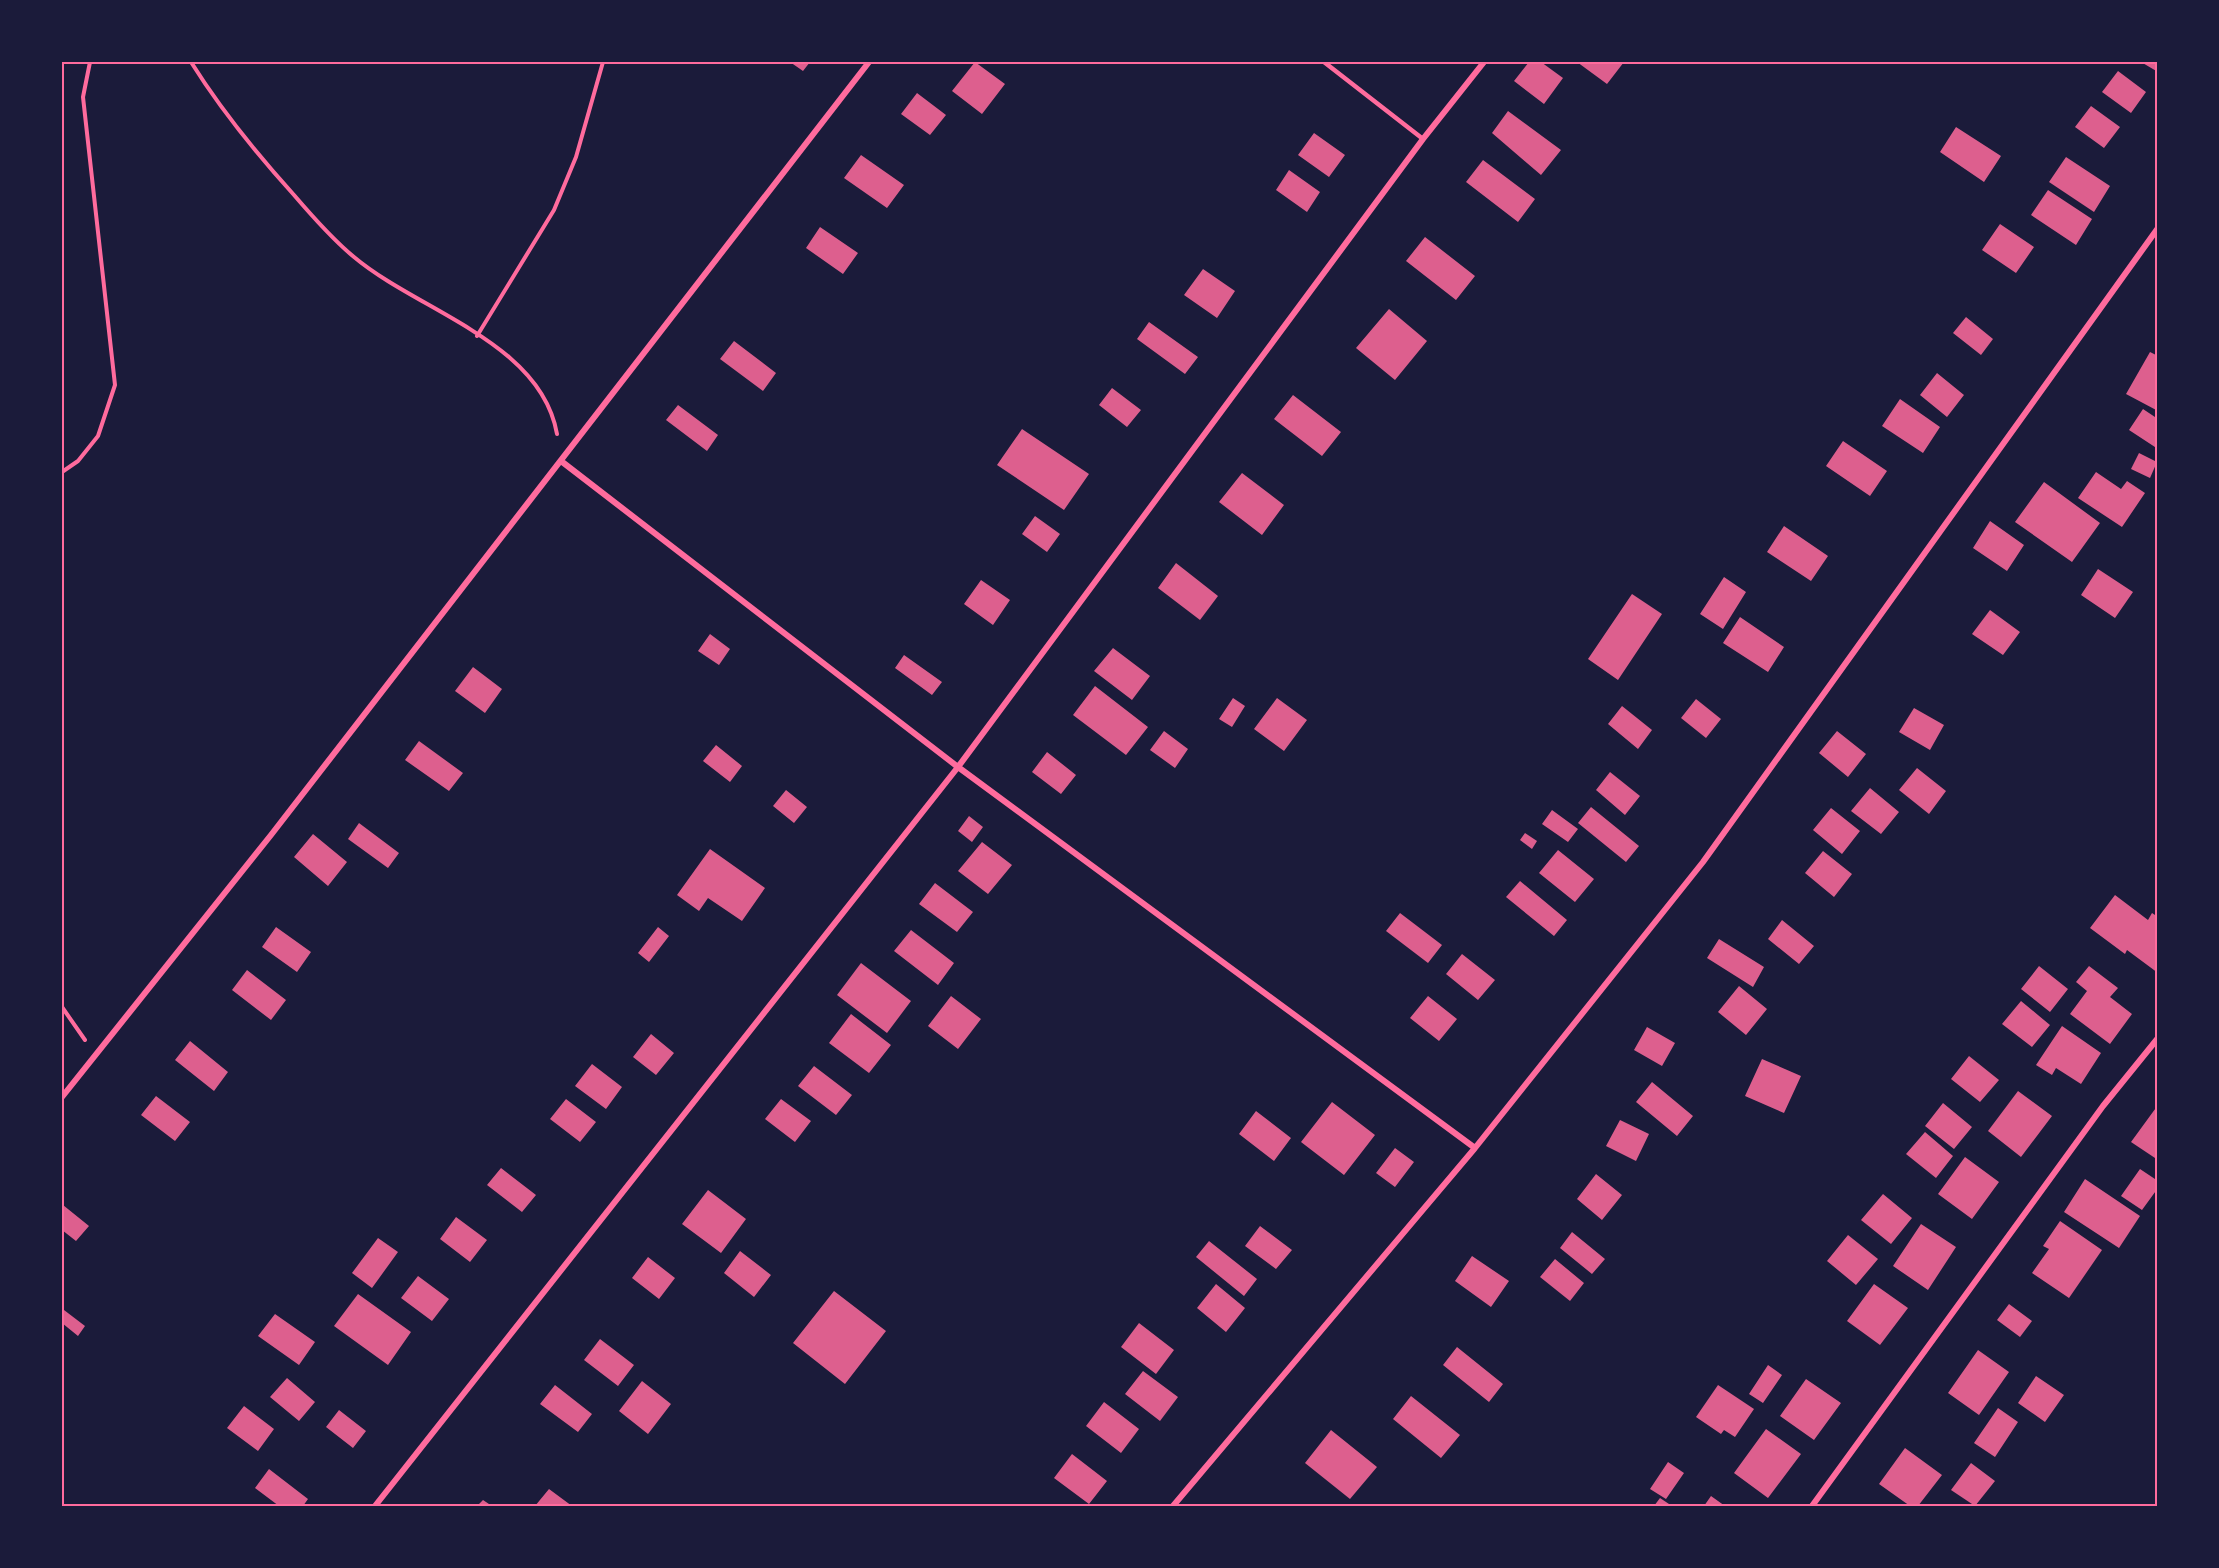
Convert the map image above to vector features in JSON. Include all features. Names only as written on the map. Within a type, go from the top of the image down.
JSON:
[{"type":"street","points":[[62,1097],[271,835],[869,62]]},
{"type":"street","points":[[375,1506],[958,767],[1423,138],[1484,62]]},
{"type":"street","points":[[1173,1506],[1475,1148],[1703,862],[2157,228]]},
{"type":"street","points":[[561,461],[958,767],[1475,1148]]},
{"type":"street","points":[[1812,1506],[2103,1106],[2157,1038]]},
{"type":"lane","points":[[1324,62],[1423,138]]},
{"type":"path","points":[[62,472],[78,461],[98,436],[115,385],[83,97],[90,62]]},
{"type":"path","points":[[191,62],[240,135],[354,257],[507,355],[541,390],[552,411],[561,461]]},
{"type":"path","points":[[477,336],[554,210],[576,157],[603,62]]},
{"type":"path","points":[[62,1007],[96,1055]]},
{"type":"building","points":[[790,62],[810,62],[803,71]]},
{"type":"building","points":[[975,62],[1005,84],[982,114],[952,91]]},
{"type":"building","points":[[1529,62],[1541,62],[1563,78],[1544,104],[1514,81]]},
{"type":"building","points":[[1577,62],[1624,62],[1607,84]]},
{"type":"building","points":[[2141,62],[2158,62],[2158,72]]},
{"type":"building","points":[[2118,71],[2146,92],[2131,113],[2102,92]]},
{"type":"building","points":[[917,93],[946,115],[930,135],[901,114]]},
{"type":"building","points":[[2091,106],[2120,127],[2104,148],[2075,127]]},
{"type":"building","points":[[1508,111],[1561,150],[1541,175],[1492,133]]},
{"type":"building","points":[[1956,127],[2001,156],[1984,182],[1940,152]]},
{"type":"building","points":[[1314,133],[1345,155],[1329,177],[1298,155]]},
{"type":"building","points":[[861,155],[904,185],[887,208],[844,178]]},
{"type":"building","points":[[2066,157],[2110,186],[2094,212],[2049,182]]},
{"type":"building","points":[[1483,160],[1535,199],[1518,222],[1466,182]]},
{"type":"building","points":[[1289,170],[1320,192],[1307,212],[1276,190]]},
{"type":"building","points":[[2048,190],[2092,219],[2076,245],[2031,215]]},
{"type":"building","points":[[2000,224],[2034,247],[2016,273],[1982,250]]},
{"type":"building","points":[[820,227],[858,253],[843,274],[806,248]]},
{"type":"building","points":[[1425,237],[1475,276],[1456,300],[1406,261]]},
{"type":"building","points":[[1203,269],[1235,291],[1217,318],[1184,295]]},
{"type":"building","points":[[1389,309],[1427,341],[1395,380],[1356,348]]},
{"type":"building","points":[[1966,317],[1993,339],[1981,355],[1953,333]]},
{"type":"building","points":[[1149,322],[1198,357],[1185,374],[1137,339]]},
{"type":"building","points":[[734,341],[776,373],[763,391],[720,359]]},
{"type":"building","points":[[2150,352],[2158,356],[2158,411],[2126,394]]},
{"type":"building","points":[[1937,373],[1964,395],[1947,417],[1920,395]]},
{"type":"building","points":[[1112,388],[1141,410],[1127,427],[1099,405]]},
{"type":"building","points":[[1293,395],[1341,432],[1322,456],[1274,419]]},
{"type":"building","points":[[1900,399],[1940,427],[1923,453],[1882,426]]},
{"type":"building","points":[[678,405],[718,435],[707,451],[666,420]]},
{"type":"building","points":[[2143,409],[2158,419],[2158,449],[2129,430]]},
{"type":"building","points":[[1022,429],[1089,474],[1064,510],[997,465]]},
{"type":"building","points":[[1843,441],[1887,471],[1870,496],[1826,466]]},
{"type":"building","points":[[2139,453],[2157,462],[2150,478],[2131,469]]},
{"type":"building","points":[[2096,472],[2121,489],[2127,481],[2145,493],[2122,527],[2078,498]]},
{"type":"building","points":[[1242,473],[1284,505],[1262,535],[1219,502]]},
{"type":"building","points":[[2044,482],[2100,523],[2072,562],[2015,522]]},
{"type":"building","points":[[1035,516],[1060,534],[1047,552],[1022,534]]},
{"type":"building","points":[[1990,521],[2024,545],[2007,571],[1973,548]]},
{"type":"building","points":[[1784,526],[1828,556],[1811,581],[1767,552]]},
{"type":"building","points":[[1176,563],[1218,596],[1200,620],[1158,588]]},
{"type":"building","points":[[2098,569],[2133,592],[2115,618],[2081,595]]},
{"type":"building","points":[[1724,577],[1746,592],[1723,629],[1700,614]]},
{"type":"building","points":[[981,580],[1010,600],[993,625],[964,604]]},
{"type":"building","points":[[1632,594],[1662,614],[1618,680],[1588,659]]},
{"type":"building","points":[[1990,610],[2020,632],[2003,655],[1972,634]]},
{"type":"building","points":[[1740,617],[1784,647],[1768,672],[1723,643]]},
{"type":"building","points":[[710,634],[730,649],[719,665],[698,651]]},
{"type":"building","points":[[1113,648],[1150,676],[1132,700],[1094,671]]},
{"type":"building","points":[[904,655],[942,682],[932,695],[895,668]]},
{"type":"building","points":[[473,667],[502,689],[485,713],[455,691]]},
{"type":"building","points":[[1095,686],[1148,727],[1126,755],[1073,715]]},
{"type":"building","points":[[1233,698],[1245,706],[1232,727],[1219,719]]},
{"type":"building","points":[[1277,698],[1307,720],[1284,751],[1254,729]]},
{"type":"building","points":[[1696,699],[1721,719],[1706,738],[1681,718]]},
{"type":"building","points":[[1622,706],[1652,730],[1638,749],[1608,724]]},
{"type":"building","points":[[1914,708],[1944,725],[1930,750],[1899,732]]},
{"type":"building","points":[[1164,731],[1188,749],[1175,768],[1150,750]]},
{"type":"building","points":[[1837,731],[1866,754],[1848,777],[1819,753]]},
{"type":"building","points":[[419,741],[463,773],[449,791],[405,760]]},
{"type":"building","points":[[716,745],[742,766],[730,782],[703,761]]},
{"type":"building","points":[[1047,752],[1076,775],[1061,794],[1032,772]]},
{"type":"building","points":[[1917,768],[1946,791],[1929,814],[1899,790]]},
{"type":"building","points":[[1610,772],[1640,796],[1625,815],[1596,790]]},
{"type":"building","points":[[1870,788],[1899,812],[1881,834],[1851,811]]},
{"type":"building","points":[[786,790],[807,807],[794,823],[773,806]]},
{"type":"building","points":[[1591,807],[1639,846],[1626,862],[1578,823]]},
{"type":"building","points":[[1831,808],[1860,831],[1842,854],[1813,830]]},
{"type":"building","points":[[1552,810],[1578,829],[1568,842],[1542,824]]},
{"type":"building","points":[[969,816],[983,827],[972,842],[958,831]]},
{"type":"building","points":[[359,823],[399,853],[388,868],[348,839]]},
{"type":"building","points":[[1525,833],[1537,841],[1532,849],[1520,840]]},
{"type":"building","points":[[313,834],[347,862],[328,886],[294,857]]},
{"type":"building","points":[[982,842],[1012,865],[988,894],[958,871]]},
{"type":"building","points":[[710,849],[765,888],[742,921],[708,898],[699,911],[677,895]]},
{"type":"building","points":[[1558,850],[1594,879],[1575,902],[1539,873]]},
{"type":"building","points":[[1823,851],[1852,874],[1834,897],[1805,873]]},
{"type":"building","points":[[1520,881],[1567,920],[1554,936],[1506,897]]},
{"type":"building","points":[[935,883],[973,912],[957,932],[919,904]]},
{"type":"building","points":[[2115,895],[2148,920],[2152,913],[2158,917],[2158,973],[2127,950],[2125,954],[2090,928]]},
{"type":"building","points":[[1400,913],[1442,945],[1428,963],[1386,931]]},
{"type":"building","points":[[1782,920],[1814,946],[1799,964],[1768,939]]},
{"type":"building","points":[[276,927],[311,952],[297,972],[262,947]]},
{"type":"building","points":[[658,927],[669,936],[649,962],[638,953]]},
{"type":"building","points":[[911,930],[954,963],[938,985],[894,951]]},
{"type":"building","points":[[1719,939],[1764,967],[1753,987],[1707,958]]},
{"type":"building","points":[[1462,954],[1495,980],[1478,1000],[1446,974]]},
{"type":"building","points":[[861,963],[911,1001],[887,1033],[837,995]]},
{"type":"building","points":[[2039,966],[2068,989],[2050,1012],[2021,989]]},
{"type":"building","points":[[2089,966],[2118,988],[2110,997],[2132,1014],[2110,1044],[2070,1014],[2087,991],[2076,982]]},
{"type":"building","points":[[247,970],[286,1000],[271,1020],[232,990]]},
{"type":"building","points":[[1739,986],[1767,1009],[1746,1035],[1718,1012]]},
{"type":"building","points":[[951,996],[981,1019],[958,1049],[928,1026]]},
{"type":"building","points":[[1428,996],[1457,1019],[1439,1041],[1410,1018]]},
{"type":"building","points":[[2021,1001],[2050,1025],[2032,1047],[2002,1024]]},
{"type":"building","points":[[851,1014],[891,1045],[869,1073],[829,1043]]},
{"type":"building","points":[[2062,1026],[2101,1053],[2081,1084],[2056,1068],[2052,1075],[2036,1065]]},
{"type":"building","points":[[1647,1027],[1675,1043],[1662,1066],[1634,1050]]},
{"type":"building","points":[[651,1034],[674,1053],[656,1075],[633,1057]]},
{"type":"building","points":[[190,1041],[228,1072],[214,1091],[175,1060]]},
{"type":"building","points":[[1969,1056],[1999,1080],[1980,1102],[1951,1079]]},
{"type":"building","points":[[1762,1059],[1801,1076],[1784,1113],[1745,1096]]},
{"type":"building","points":[[592,1064],[622,1087],[606,1109],[575,1086]]},
{"type":"building","points":[[814,1066],[852,1095],[836,1115],[798,1086]]},
{"type":"building","points":[[1652,1082],[1693,1116],[1677,1136],[1636,1102]]},
{"type":"building","points":[[2018,1091],[2052,1116],[2021,1157],[1988,1131]]},
{"type":"building","points":[[156,1096],[190,1122],[175,1141],[141,1115]]},
{"type":"building","points":[[566,1099],[596,1122],[580,1142],[550,1119]]},
{"type":"building","points":[[781,1099],[811,1121],[795,1142],[765,1119]]},
{"type":"building","points":[[1332,1102],[1375,1135],[1344,1175],[1301,1142]]},
{"type":"building","points":[[1943,1103],[1972,1127],[1954,1149],[1925,1126]]},
{"type":"building","points":[[2158,1105],[2158,1160],[2131,1142]]},
{"type":"building","points":[[1256,1111],[1291,1138],[1274,1161],[1239,1134]]},
{"type":"building","points":[[1620,1120],[1649,1134],[1636,1161],[1606,1146]]},
{"type":"building","points":[[1925,1132],[1953,1156],[1936,1178],[1906,1154]]},
{"type":"building","points":[[1395,1148],[1414,1162],[1395,1187],[1376,1173]]},
{"type":"building","points":[[1965,1157],[1999,1182],[1972,1219],[1938,1194]]},
{"type":"building","points":[[501,1168],[536,1195],[522,1212],[487,1185]]},
{"type":"building","points":[[2140,1169],[2158,1181],[2158,1188],[2142,1210],[2121,1196]]},
{"type":"building","points":[[1596,1174],[1622,1195],[1602,1220],[1577,1199]]},
{"type":"building","points":[[2085,1179],[2140,1216],[2119,1248],[2064,1212]]},
{"type":"building","points":[[708,1190],[746,1219],[721,1253],[682,1224]]},
{"type":"building","points":[[1883,1194],[1912,1218],[1891,1244],[1861,1220]]},
{"type":"building","points":[[63,1205],[89,1226],[76,1241],[62,1230]]},
{"type":"building","points":[[456,1217],[487,1240],[470,1262],[440,1239]]},
{"type":"building","points":[[2060,1221],[2102,1250],[2069,1298],[2032,1273],[2049,1249],[2043,1246]]},
{"type":"building","points":[[1921,1224],[1956,1247],[1928,1290],[1893,1266]]},
{"type":"building","points":[[1260,1226],[1292,1250],[1276,1269],[1245,1246]]},
{"type":"building","points":[[1572,1232],[1605,1259],[1592,1274],[1560,1248]]},
{"type":"building","points":[[1848,1235],[1878,1259],[1856,1285],[1827,1261]]},
{"type":"building","points":[[378,1238],[398,1252],[372,1288],[352,1273]]},
{"type":"building","points":[[1209,1241],[1257,1279],[1244,1296],[1196,1257]]},
{"type":"building","points":[[740,1251],[771,1275],[754,1297],[724,1273]]},
{"type":"building","points":[[1472,1256],[1509,1281],[1491,1307],[1455,1281]]},
{"type":"building","points":[[648,1257],[675,1278],[659,1299],[632,1278]]},
{"type":"building","points":[[1555,1259],[1584,1283],[1570,1301],[1540,1277]]},
{"type":"building","points":[[418,1276],[449,1299],[432,1321],[401,1298]]},
{"type":"building","points":[[1216,1284],[1245,1308],[1226,1332],[1197,1308]]},
{"type":"building","points":[[1874,1284],[1908,1308],[1880,1345],[1847,1321]]},
{"type":"building","points":[[834,1291],[886,1331],[845,1384],[793,1343]]},
{"type":"building","points":[[358,1294],[411,1332],[388,1365],[334,1326]]},
{"type":"building","points":[[2009,1304],[2032,1321],[2020,1337],[1997,1320]]},
{"type":"building","points":[[64,1310],[85,1326],[78,1336],[62,1323]]},
{"type":"building","points":[[275,1314],[315,1342],[299,1365],[258,1336]]},
{"type":"building","points":[[1139,1323],[1174,1350],[1156,1374],[1121,1347]]},
{"type":"building","points":[[600,1339],[634,1365],[618,1386],[584,1360]]},
{"type":"building","points":[[1457,1347],[1503,1384],[1489,1402],[1443,1365]]},
{"type":"building","points":[[1978,1350],[2009,1372],[1979,1415],[1948,1393]]},
{"type":"building","points":[[1768,1365],[1782,1375],[1763,1403],[1749,1394]]},
{"type":"building","points":[[1143,1371],[1178,1397],[1160,1421],[1125,1394]]},
{"type":"building","points":[[2036,1376],[2064,1395],[2045,1422],[2018,1403]]},
{"type":"building","points":[[287,1378],[315,1402],[299,1421],[270,1397]]},
{"type":"building","points":[[1806,1379],[1841,1403],[1814,1440],[1780,1416]]},
{"type":"building","points":[[642,1381],[671,1404],[648,1434],[619,1411]]},
{"type":"building","points":[[555,1385],[592,1414],[578,1432],[540,1404]]},
{"type":"building","points":[[1718,1385],[1754,1409],[1735,1437],[1724,1430],[1721,1434],[1696,1417]]},
{"type":"building","points":[[1411,1396],[1460,1435],[1441,1458],[1393,1419]]},
{"type":"building","points":[[1104,1402],[1139,1429],[1121,1453],[1086,1426]]},
{"type":"building","points":[[244,1406],[274,1429],[258,1451],[227,1428]]},
{"type":"building","points":[[1998,1408],[2018,1422],[1995,1457],[1974,1443]]},
{"type":"building","points":[[339,1410],[366,1431],[353,1448],[326,1427]]},
{"type":"building","points":[[1766,1429],[1801,1454],[1768,1498],[1734,1473]]},
{"type":"building","points":[[1331,1430],[1377,1467],[1350,1499],[1305,1463]]},
{"type":"building","points":[[1905,1448],[1942,1475],[1918,1506],[1910,1506],[1879,1484]]},
{"type":"building","points":[[1072,1454],[1107,1481],[1089,1504],[1054,1478]]},
{"type":"building","points":[[1668,1462],[1684,1473],[1666,1499],[1650,1489]]},
{"type":"building","points":[[1971,1463],[1995,1481],[1975,1506],[1951,1490]]},
{"type":"building","points":[[269,1469],[308,1499],[303,1506],[279,1506],[255,1488]]},
{"type":"building","points":[[549,1489],[572,1506],[535,1506]]},
{"type":"building","points":[[1711,1496],[1725,1506],[1704,1506]]},
{"type":"building","points":[[1660,1498],[1672,1506],[1654,1506]]},
{"type":"building","points":[[483,1500],[492,1506],[477,1506]]}]
